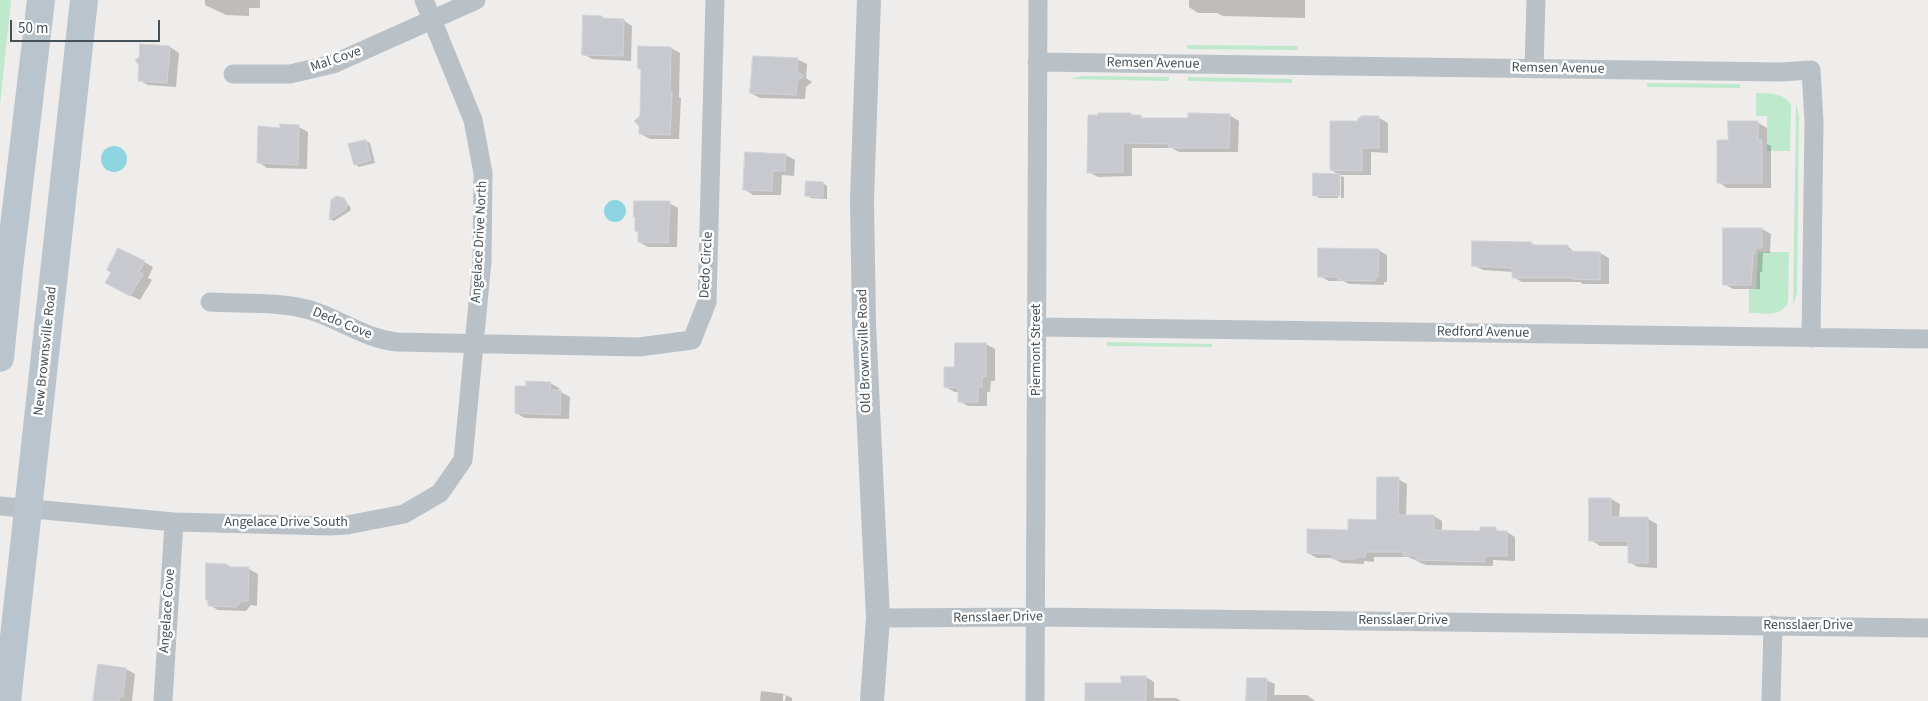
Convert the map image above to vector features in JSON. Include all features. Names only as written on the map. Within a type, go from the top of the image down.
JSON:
[{"type":"main road","points":[[0,358],[41,0]]},
{"type":"main road","name":"New Brownsville Road","points":[[7,701],[84,0]]},
{"type":"street","name":"Angelace Drive North","points":[[424,0],[474,120],[483,172],[482,261],[474,344]]},
{"type":"street","points":[[433,20],[476,0]]},
{"type":"street","name":"Dedo Circle","points":[[474,344],[639,347],[692,340],[707,302],[715,0]]},
{"type":"street","name":"Old Brownsville Road","points":[[869,0],[862,209],[868,440],[878,618],[872,701]]},
{"type":"street","name":"Piermont Street","points":[[1035,701],[1037,617],[1038,0]]},
{"type":"street","points":[[1534,69],[1536,0]]},
{"type":"street","name":"Mal Cove","points":[[233,74],[274,75],[312,70],[333,64],[433,20]]},
{"type":"street","name":"Remsen Avenue","points":[[1037,62],[1780,72],[1811,70],[1814,122],[1811,338]]},
{"type":"street","name":"Dedo Cove","points":[[210,302],[279,305],[304,309],[325,316],[357,331],[390,341],[474,344]]},
{"type":"street","name":"Redford Avenue","points":[[1037,327],[1928,339]]},
{"type":"street","name":"Angelace Drive South","points":[[0,506],[174,522],[347,525],[404,514],[440,493],[463,460],[474,344]]},
{"type":"street","name":"Angelace Cove","points":[[163,701],[174,522]]},
{"type":"street","name":"Rensslaer Drive","points":[[878,618],[1037,617],[1928,628]]},
{"type":"street","points":[[1771,701],[1773,625]]},
{"type":"green space","points":[[0,0],[11,0],[0,105]]},
{"type":"green space","points":[[1187,45],[1298,46],[1298,50],[1187,49]]},
{"type":"green space","points":[[1082,76],[1169,77],[1169,81],[1070,79]]},
{"type":"green space","points":[[1188,77],[1292,79],[1292,83],[1188,81]]},
{"type":"green space","points":[[1647,83],[1740,84],[1740,88],[1647,87]]},
{"type":"green space","points":[[1756,93],[1783,97],[1791,104],[1790,151],[1767,151],[1767,116],[1756,116]]},
{"type":"green space","points":[[1796,102],[1799,117],[1797,293],[1793,306]]},
{"type":"green space","points":[[1758,252],[1789,252],[1788,302],[1777,313],[1749,313],[1749,289],[1756,289]]},
{"type":"green space","points":[[1107,342],[1212,344],[1212,347],[1107,346]]},
{"type":"water","points":[[114,146],[124,149],[127,159],[124,169],[114,172],[104,169],[101,159],[104,149]]},
{"type":"water","points":[[615,200],[623,203],[626,211],[623,219],[615,222],[607,219],[604,211],[607,203]]},
{"type":"building","points":[[583,15],[624,19],[623,56],[582,55]]},
{"type":"building","points":[[140,44],[170,46],[167,83],[138,81],[139,65],[135,60],[139,57]]},
{"type":"building","points":[[638,46],[671,47],[670,92],[672,92],[670,135],[639,134],[639,126],[634,121],[640,116],[641,70],[638,68]]},
{"type":"building","points":[[753,56],[798,58],[797,72],[804,76],[797,81],[796,95],[750,93]]},
{"type":"building","points":[[1098,113],[1131,113],[1131,115],[1141,115],[1141,118],[1188,118],[1188,113],[1230,114],[1229,148],[1169,148],[1169,144],[1123,143],[1123,172],[1087,173],[1088,115],[1098,115]]},
{"type":"building","points":[[1361,116],[1379,116],[1379,148],[1362,148],[1362,171],[1330,170],[1330,121],[1358,121],[1358,118],[1361,118]]},
{"type":"building","points":[[1728,121],[1758,121],[1758,140],[1762,140],[1762,183],[1717,183],[1717,140],[1728,140]]},
{"type":"building","points":[[280,124],[299,125],[298,165],[257,163],[258,126],[280,128]]},
{"type":"building","points":[[366,140],[371,160],[354,165],[348,144]]},
{"type":"building","points":[[745,152],[786,154],[785,171],[773,171],[772,191],[743,190]]},
{"type":"building","points":[[1313,173],[1340,174],[1340,196],[1313,196]]},
{"type":"building","points":[[806,181],[823,182],[823,197],[805,196]]},
{"type":"building","points":[[337,196],[344,198],[347,203],[346,209],[329,220],[331,200]]},
{"type":"building","points":[[634,201],[670,201],[668,243],[638,242],[638,232],[635,231]]},
{"type":"building","points":[[1723,228],[1762,228],[1762,248],[1755,248],[1755,254],[1753,254],[1751,285],[1723,285]]},
{"type":"building","points":[[1472,241],[1531,242],[1531,245],[1568,245],[1568,251],[1600,252],[1600,280],[1512,278],[1512,268],[1472,266]]},
{"type":"building","points":[[118,248],[145,261],[139,272],[143,274],[130,296],[105,283],[111,272],[107,270]]},
{"type":"building","points":[[1318,248],[1379,249],[1378,277],[1375,277],[1375,281],[1338,280],[1338,277],[1318,277]]},
{"type":"building","points":[[955,343],[986,343],[986,377],[982,377],[982,387],[978,387],[978,402],[958,402],[958,388],[944,387],[944,367],[954,367]]},
{"type":"building","points":[[526,381],[551,382],[550,390],[561,390],[560,415],[515,413],[515,386],[526,386]]},
{"type":"building","points":[[1377,477],[1399,477],[1398,515],[1434,515],[1434,530],[1480,531],[1480,527],[1496,527],[1496,531],[1507,531],[1507,556],[1485,556],[1485,562],[1416,560],[1416,556],[1403,556],[1403,552],[1366,552],[1365,557],[1356,557],[1356,559],[1332,559],[1332,554],[1307,553],[1307,529],[1348,530],[1348,519],[1376,520]]},
{"type":"building","points":[[1589,498],[1611,498],[1611,517],[1648,517],[1648,563],[1628,563],[1628,541],[1589,541]]},
{"type":"building","points":[[206,563],[226,564],[230,567],[249,567],[248,601],[242,601],[236,607],[208,606],[208,600],[206,600]]},
{"type":"building","points":[[98,664],[126,668],[123,697],[119,696],[119,701],[93,701]]},
{"type":"building","points":[[1121,676],[1146,676],[1146,701],[1085,701],[1085,683],[1121,683]]},
{"type":"building","points":[[1247,678],[1267,678],[1266,701],[1246,701]]}]
